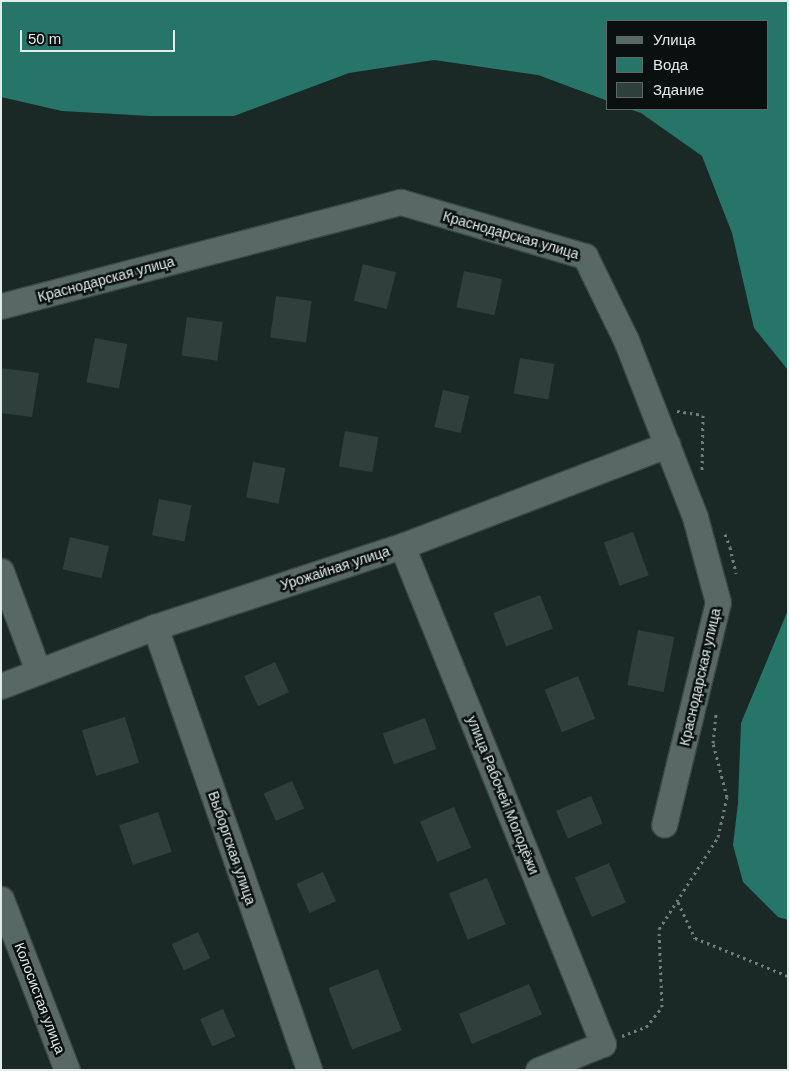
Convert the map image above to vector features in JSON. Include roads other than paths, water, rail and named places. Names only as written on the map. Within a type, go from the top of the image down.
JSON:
[{"type":"street","name":"Краснодарская улица","points":[[1,306],[401,202],[585,256],[626,340],[695,517],[718,602],[664,825]]},
{"type":"street","name":"Урожайная улица","points":[[1,686],[154,627],[402,546],[667,445]]},
{"type":"street","name":"улица Рабочей Молодёжи","points":[[402,546],[603,1044],[538,1070]]},
{"type":"street","points":[[1,571],[38,671]]},
{"type":"street","name":"Выборгская улица","points":[[154,627],[309,1070]]},
{"type":"street","name":"Колосистая улица","points":[[1,899],[67,1070]]},
{"type":"water","points":[[1,1],[788,1],[788,370],[754,328],[732,233],[702,156],[641,113],[632,110],[769,110],[769,20],[606,20],[606,100],[538,75],[434,60],[349,73],[234,116],[150,116],[62,111],[1,97]]},
{"type":"water","points":[[788,610],[788,920],[778,917],[743,882],[733,845],[738,803],[741,723]]}]
